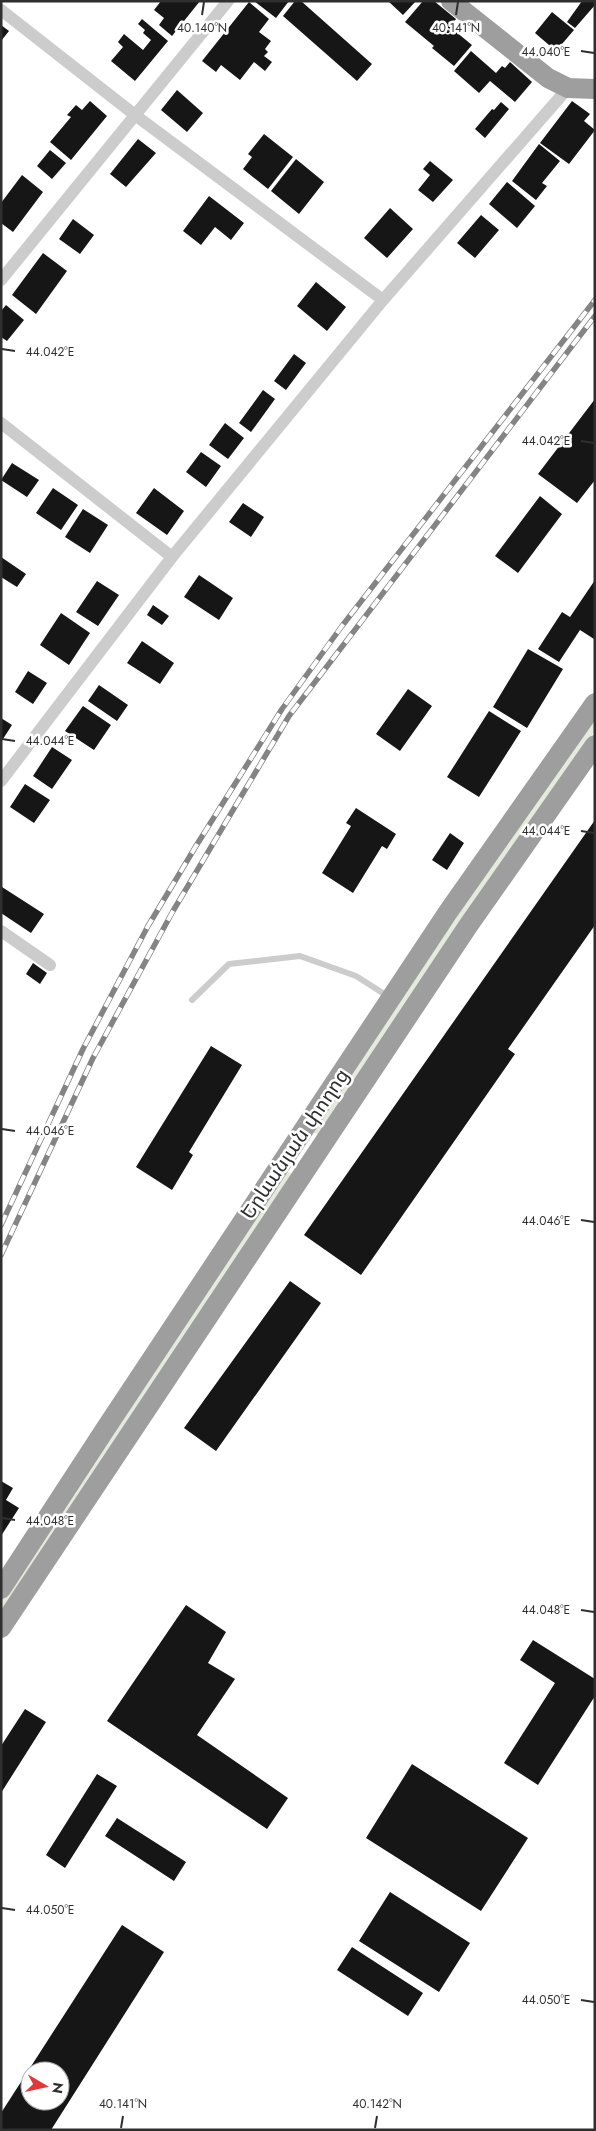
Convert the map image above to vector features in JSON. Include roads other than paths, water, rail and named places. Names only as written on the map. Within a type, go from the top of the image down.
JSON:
[{"type":"highway","points":[[451,1],[541,73],[568,88],[595,89]]},
{"type":"highway","name":"Երևանյան փողոց","points":[[1,1589],[448,912],[595,703]]},
{"type":"highway","name":"Երևանյան փողոց","points":[[1,1628],[468,926],[595,745]]},
{"type":"highway","points":[[448,912],[468,926]]},
{"type":"highway","points":[[294,1143],[315,1156]]},
{"type":"street","points":[[1,280],[228,1]]},
{"type":"street","points":[[1,10],[135,115],[383,300]]},
{"type":"street","points":[[1,781],[172,557],[383,300],[568,88]]},
{"type":"street","points":[[1,422],[172,557]]},
{"type":"street","points":[[1,931],[50,965]]},
{"type":"lane","points":[[192,1000],[229,964],[300,956],[356,976],[392,999]]},
{"type":"railway","points":[[1,1225],[83,1049],[148,926],[282,709],[342,626],[595,300]]},
{"type":"railway","points":[[1,1255],[93,1058],[173,911],[289,716],[595,316]]}]
